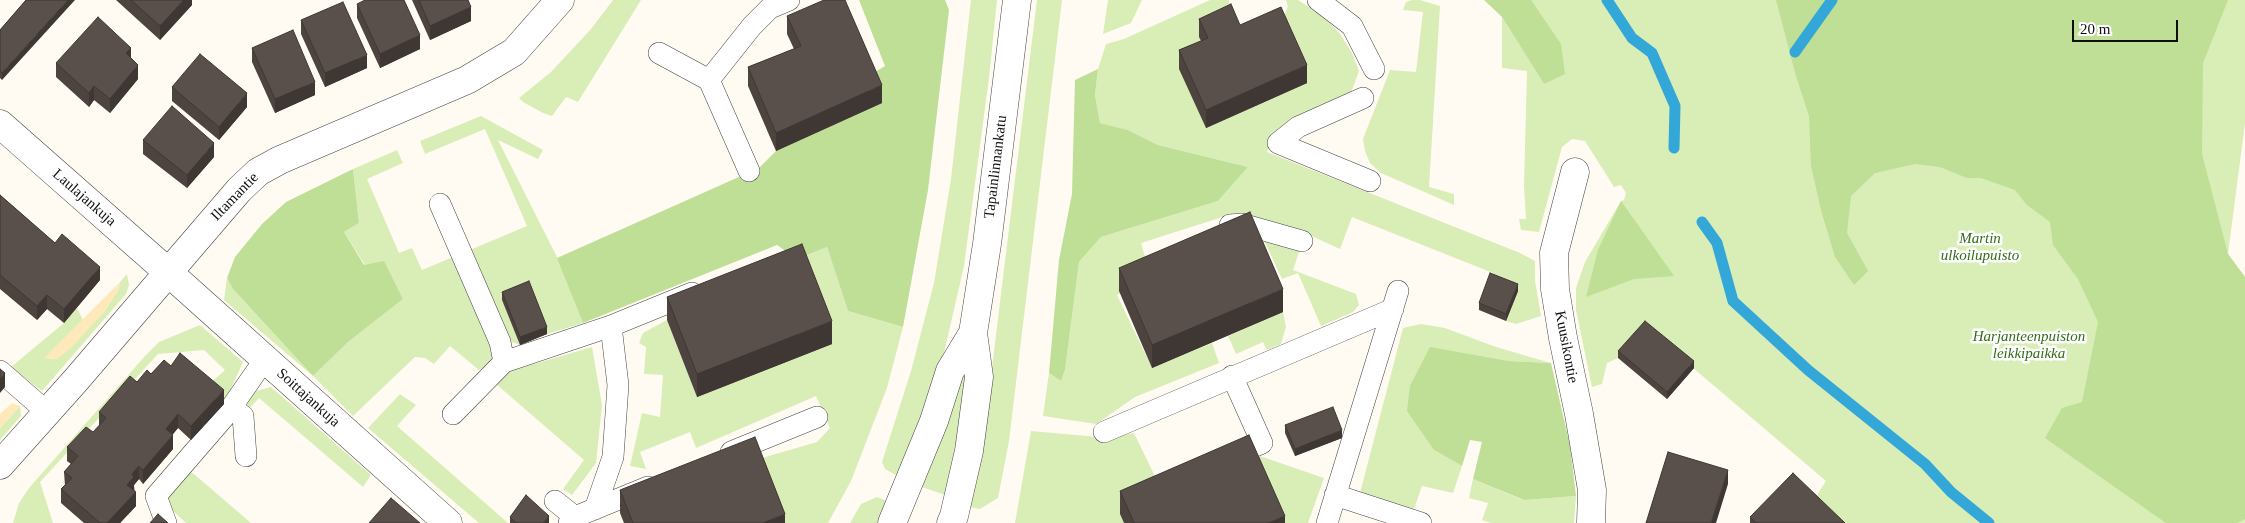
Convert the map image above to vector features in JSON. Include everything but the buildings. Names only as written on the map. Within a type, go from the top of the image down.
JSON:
[{"type":"street","name":"Iltamantie","points":[[0,465],[239,190],[258,172],[280,160],[467,80],[514,52],[560,0]]},
{"type":"street","name":"Tapainlinnankatu","points":[[951,523],[969,451],[979,376],[973,333],[987,244],[1017,0]]},
{"type":"street","name":"Laulajankuja","points":[[0,124],[168,272]]},
{"type":"street","name":"Kuusikontie","points":[[1574,172],[1554,253],[1555,290],[1592,490],[1591,523]]},
{"type":"street","name":"Soittajankuja","points":[[168,272],[448,523]]},
{"type":"street","name":"Tapainlinnankatu","points":[[892,523],[934,421],[950,371],[973,333]]},
{"type":"lane","points":[[709,80],[769,4],[789,0]]},
{"type":"lane","points":[[1318,0],[1352,26],[1374,69]]},
{"type":"lane","points":[[659,53],[709,80],[749,171]]},
{"type":"lane","points":[[1363,98],[1298,127],[1278,143],[1370,181]]},
{"type":"lane","points":[[440,204],[500,342],[504,362]]},
{"type":"lane","points":[[1215,229],[1224,225],[1242,224],[1302,241]]},
{"type":"lane","points":[[453,414],[504,362],[611,326],[707,287]]},
{"type":"lane","points":[[1104,432],[1232,376],[1396,300],[1327,523]]},
{"type":"lane","points":[[595,509],[613,457],[618,385],[611,326]]},
{"type":"lane","points":[[166,523],[156,496],[231,407],[265,359]]},
{"type":"lane","points":[[0,371],[47,412]]},
{"type":"lane","points":[[1210,464],[1262,443],[1232,376]]},
{"type":"lane","points":[[231,407],[243,416],[246,456]]},
{"type":"lane","points":[[715,459],[816,417]]},
{"type":"lane","points":[[555,501],[572,520],[669,478]]},
{"type":"lane","points":[[1335,495],[1421,523]]},
{"type":"green space","points":[[613,0],[641,0],[578,102],[566,97],[552,116],[523,102],[519,98],[551,72],[591,29]]},
{"type":"green space","points":[[859,0],[945,0],[949,10],[928,190],[903,327],[848,311],[827,247],[797,259],[777,245],[583,323],[557,258],[759,168],[776,151],[882,103],[870,75],[885,66]]},
{"type":"green space","points":[[971,0],[997,0],[989,78],[964,266],[944,353],[924,418],[901,478],[885,469],[882,462],[911,371],[934,283],[951,179]]},
{"type":"green space","points":[[1037,0],[1062,0],[1009,441],[998,498],[980,509],[969,507],[989,392]]},
{"type":"green space","points":[[1108,0],[1142,0],[1131,23],[1103,34]]},
{"type":"green space","points":[[1210,0],[1229,0],[1231,23],[1199,37],[1208,56],[1206,128],[1306,83],[1281,25],[1288,6],[1286,0],[1298,0],[1324,17],[1340,34],[1352,53],[1359,71],[1351,93],[1275,131],[1267,152],[1520,253],[1535,261],[1535,281],[1541,316],[1516,324],[1506,321],[1517,291],[1490,281],[1493,273],[1352,217],[1340,249],[1305,233],[1235,213],[1141,243],[1151,278],[1117,295],[1152,368],[1212,343],[1219,363],[1135,397],[1096,424],[1043,416],[1049,373],[1061,381],[1065,370],[1079,262],[1101,237],[1218,201],[1248,167],[1158,145],[1128,130],[1100,123],[1095,95],[1098,69],[1106,44],[1124,39]]},
{"type":"green space","points":[[1420,0],[1440,6],[1429,187],[1454,194],[1454,205],[1381,173],[1370,163],[1365,151],[1363,139],[1390,70],[1416,72],[1423,12],[1403,10],[1406,2]]},
{"type":"green space","points":[[1484,0],[1531,0],[1561,44],[1565,74],[1544,84],[1502,17]]},
{"type":"green space","name":"Martin ulkoilupuisto","points":[[1498,0],[2245,0],[2245,123],[2228,254],[2245,277],[2245,523],[1831,523],[1817,495],[1826,481],[1646,328],[1618,358],[1607,363],[1602,384],[1592,387],[1576,310],[1576,288],[1585,262],[1621,201],[1624,200],[1626,193],[1621,185],[1614,187],[1585,141],[1572,139],[1562,147],[1539,232],[1521,230],[1519,219],[1526,219],[1524,186],[1527,71],[1502,68],[1502,17],[1544,84],[1551,80]]},
{"type":"green space","points":[[1776,0],[2228,0],[2203,63],[2202,154],[2228,254],[2245,277],[2245,519],[2237,523],[2166,523],[2045,438],[2062,408],[2082,402],[2098,322],[2078,279],[2053,245],[2050,222],[2027,205],[2015,190],[1981,178],[1967,178],[1940,167],[1915,164],[1875,173],[1851,196],[1847,233],[1868,271],[1854,285],[1835,257],[1821,210],[1811,166],[1809,116],[1796,76]]},
{"type":"green space","points":[[1098,69],[1095,95],[1100,123],[1128,130],[1158,145],[1248,167],[1218,201],[1101,237],[1079,262],[1065,370],[1061,381],[1049,373],[1059,260],[1072,194],[1075,80]]},
{"type":"green space","points":[[481,116],[543,150],[538,159],[498,140],[559,261],[583,323],[547,334],[529,289],[502,300],[520,345],[509,341],[470,250],[527,226],[485,129],[425,154],[420,141]]},
{"type":"green space","points":[[397,150],[403,163],[367,179],[399,253],[412,248],[422,270],[453,257],[492,344],[493,356],[491,363],[479,370],[450,346],[434,364],[425,358],[415,357],[353,416],[313,376],[348,342],[403,299],[384,262],[365,265],[344,232],[359,223],[353,169]]},
{"type":"green space","points":[[353,169],[359,223],[344,232],[364,265],[384,261],[403,299],[348,342],[313,376],[233,289],[227,278],[235,257],[262,224],[286,202]]},
{"type":"green space","points":[[1621,201],[1674,276],[1634,279],[1586,297],[1598,250]]},
{"type":"green space","points":[[1263,238],[1300,249],[1293,270],[1356,294],[1359,305],[1353,312],[1321,326],[1298,273],[1282,279]]},
{"type":"green space","points":[[827,247],[848,311],[903,327],[887,388],[851,481],[828,523],[780,523],[755,460],[817,442],[830,428],[816,396],[696,448],[690,432],[640,452],[646,469],[630,466],[642,413],[660,417],[663,375],[644,374],[646,347],[639,343],[643,333],[667,320],[697,397],[797,259]]},
{"type":"green space","points":[[127,274],[129,285],[126,294],[42,391],[11,367],[64,323],[77,308],[83,320],[45,358],[57,359],[104,312],[118,290],[120,282]]},
{"type":"green space","points":[[227,278],[233,289],[313,376],[224,300]]},
{"type":"green space","points":[[1283,312],[1286,327],[1281,344],[1267,350],[1263,342],[1236,354],[1228,336]]},
{"type":"green space","points":[[1421,324],[1445,328],[1496,347],[1551,363],[1508,361],[1434,450],[1462,466],[1453,493],[1422,486],[1414,509],[1360,493],[1403,328]]},
{"type":"green space","points":[[200,325],[243,362],[224,404],[205,388],[225,370],[204,350],[158,354],[40,482],[53,523],[13,523],[19,503],[29,488],[145,356],[159,342]]},
{"type":"green space","points":[[592,347],[602,405],[596,463],[572,495],[563,489],[584,460],[496,384],[507,372]]},
{"type":"green space","points":[[1430,347],[1508,361],[1551,363],[1570,446],[1576,496],[1524,500],[1473,479],[1482,442],[1470,440],[1462,466],[1434,450],[1407,411],[1410,386]]},
{"type":"green space","points":[[965,371],[969,375],[961,434],[945,495],[922,487]]},
{"type":"green space","points":[[271,387],[371,475],[363,487],[259,398],[248,410],[247,401],[256,391]]},
{"type":"green space","points":[[400,394],[416,405],[397,426],[508,523],[479,523],[368,428]]},
{"type":"green space","points":[[20,406],[21,416],[0,440],[0,428]]},
{"type":"green space","points":[[1031,431],[1110,438],[1134,433],[1164,495],[1120,514],[1124,523],[1015,523]]},
{"type":"green space","points":[[1257,455],[1324,478],[1308,523],[1278,523]]},
{"type":"green space","points":[[190,472],[251,523],[186,523],[171,509],[168,498]]},
{"type":"green space","points":[[1473,479],[1523,500],[1576,496],[1574,523],[1491,523],[1482,520],[1488,503],[1469,498]]},
{"type":"green space","points":[[877,497],[889,502],[880,523],[850,523],[861,504]]},
{"type":"sand","points":[[120,282],[118,290],[104,312],[71,348],[57,359],[44,358]]},
{"type":"sand","points":[[12,403],[20,406],[0,428],[0,414]]},
{"type":"waterway","points":[[1607,0],[1632,38],[1652,53],[1675,106],[1674,148]]},
{"type":"waterway","points":[[1795,52],[1832,0]]},
{"type":"waterway","points":[[1702,222],[1717,243],[1733,301],[1808,370],[1925,464],[1951,492],[1989,523]]},
{"type":"park label","name":"Harjanteenpuiston leikkipaikka","points":[[2029,346]]}]
